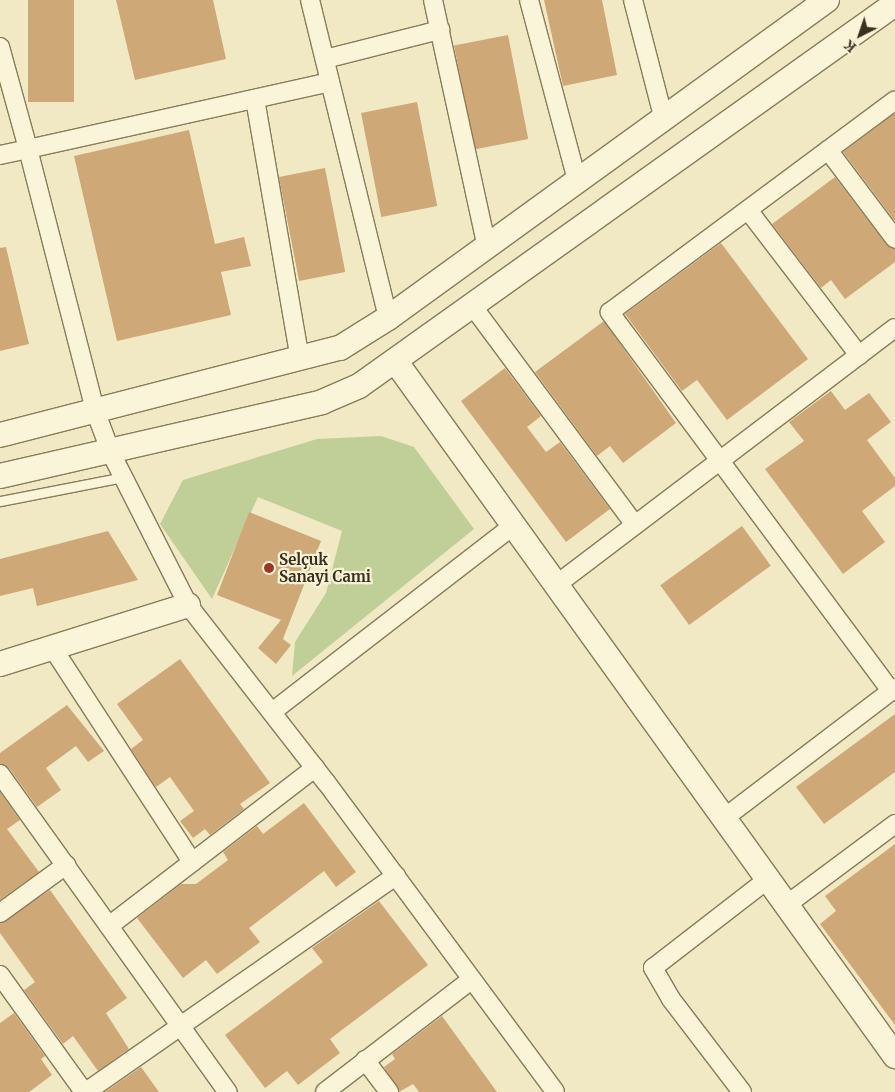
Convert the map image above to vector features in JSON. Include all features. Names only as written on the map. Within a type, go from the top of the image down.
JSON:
[{"type":"street","points":[[310,0],[388,318]]},
{"type":"street","points":[[433,0],[487,247]]},
{"type":"street","points":[[530,0],[577,180]]},
{"type":"street","points":[[633,0],[663,116]]},
{"type":"street","points":[[0,435],[96,413],[340,348],[388,318],[663,116],[827,0]]},
{"type":"street","points":[[0,476],[111,453],[322,402],[359,386],[474,308],[895,4]]},
{"type":"street","points":[[325,59],[440,30]]},
{"type":"street","points":[[0,47],[96,413],[111,453],[188,605],[315,768],[555,1092]]},
{"type":"street","points":[[0,155],[330,82]]},
{"type":"street","points":[[255,99],[300,360]]},
{"type":"street","points":[[723,819],[893,690],[718,462],[610,312],[895,100]]},
{"type":"street","points":[[828,150],[895,239]]},
{"type":"street","points":[[748,210],[859,355]]},
{"type":"street","points":[[474,308],[636,525]]},
{"type":"street","points":[[556,585],[895,328]]},
{"type":"street","points":[[396,362],[895,1056]]},
{"type":"street","points":[[272,712],[513,526]]},
{"type":"street","points":[[0,664],[188,605]]},
{"type":"street","points":[[52,648],[192,862]]},
{"type":"street","points":[[109,926],[315,768]]},
{"type":"street","points":[[0,774],[228,1092]]},
{"type":"street","points":[[786,906],[895,824]]},
{"type":"street","points":[[0,913],[66,866]]},
{"type":"street","points":[[0,975],[85,1092],[396,876]]},
{"type":"street","points":[[742,1092],[671,999],[653,968],[767,880]]},
{"type":"street","points":[[325,1092],[471,980]]},
{"type":"street","points":[[365,1060],[389,1092]]},
{"type":"lane","points":[[0,501],[124,477]]},
{"type":"green space","points":[[381,436],[414,447],[474,529],[292,676],[295,642],[326,593],[342,531],[258,497],[212,599],[160,524],[183,480],[317,439]]},
{"type":"building","points":[[28,0],[74,0],[74,102],[28,102]]},
{"type":"building","points":[[116,0],[213,0],[226,59],[135,80]]},
{"type":"building","points":[[544,0],[602,0],[617,75],[563,86]]},
{"type":"building","points":[[508,35],[528,139],[474,150],[454,45]]},
{"type":"building","points":[[417,102],[437,206],[381,217],[361,113]]},
{"type":"building","points":[[895,113],[895,221],[843,152]]},
{"type":"building","points":[[189,130],[215,244],[244,237],[251,266],[221,272],[231,315],[117,341],[74,156]]},
{"type":"building","points":[[325,168],[345,272],[299,281],[279,177]]},
{"type":"building","points":[[835,177],[887,245],[895,249],[895,262],[845,299],[831,280],[821,288],[772,224]]},
{"type":"building","points":[[721,243],[808,359],[727,420],[697,380],[682,391],[625,314]]},
{"type":"building","points":[[6,247],[29,344],[0,351],[0,248]]},
{"type":"building","points":[[604,321],[676,423],[623,463],[610,446],[597,456],[535,372]]},
{"type":"building","points":[[505,368],[541,416],[527,427],[546,452],[560,442],[610,509],[566,542],[461,401]]},
{"type":"building","points":[[831,391],[845,410],[869,393],[891,422],[867,440],[895,478],[895,486],[862,511],[885,542],[843,574],[765,469],[804,441],[789,422]]},
{"type":"building","name":"Selçuk Sanayi Cami","points":[[249,512],[321,541],[283,639],[291,645],[276,664],[258,648],[281,620],[217,595]]},
{"type":"building","points":[[742,526],[771,566],[689,625],[660,585]]},
{"type":"building","points":[[108,531],[138,580],[37,606],[33,588],[0,596],[0,559]]},
{"type":"building","points":[[180,659],[270,783],[240,804],[244,809],[210,835],[205,829],[193,838],[180,821],[194,811],[170,777],[156,787],[131,749],[143,740],[117,704]]},
{"type":"building","points":[[67,705],[104,751],[88,762],[76,746],[46,768],[61,790],[37,807],[9,768],[0,764],[0,753]]},
{"type":"building","points":[[895,714],[895,772],[824,824],[796,787]]},
{"type":"building","points":[[0,792],[20,820],[7,829],[39,872],[0,900]]},
{"type":"building","points":[[304,803],[356,872],[336,887],[324,871],[249,928],[260,942],[217,974],[206,960],[183,978],[137,918],[181,884],[196,884],[228,860],[223,852],[257,826],[263,834]]},
{"type":"building","points":[[895,844],[895,1025],[820,924],[836,911],[825,896]]},
{"type":"building","points":[[50,890],[127,998],[106,1013],[129,1049],[98,1071],[73,1036],[63,1044],[24,990],[35,982],[0,933],[0,923]]},
{"type":"building","points":[[379,901],[428,965],[330,1039],[340,1053],[298,1085],[287,1071],[265,1088],[225,1035],[323,962],[312,948]]},
{"type":"building","points":[[14,1013],[45,1056],[41,1059],[52,1075],[29,1092],[0,1092],[0,1023]]},
{"type":"building","points":[[442,1016],[497,1092],[419,1092],[413,1084],[399,1092],[384,1067],[395,1059],[392,1054]]},
{"type":"building","points":[[141,1067],[159,1092],[105,1092]]},
{"type":"place","name":"Selçuk Sanayi Cami","points":[[269,568]]}]
